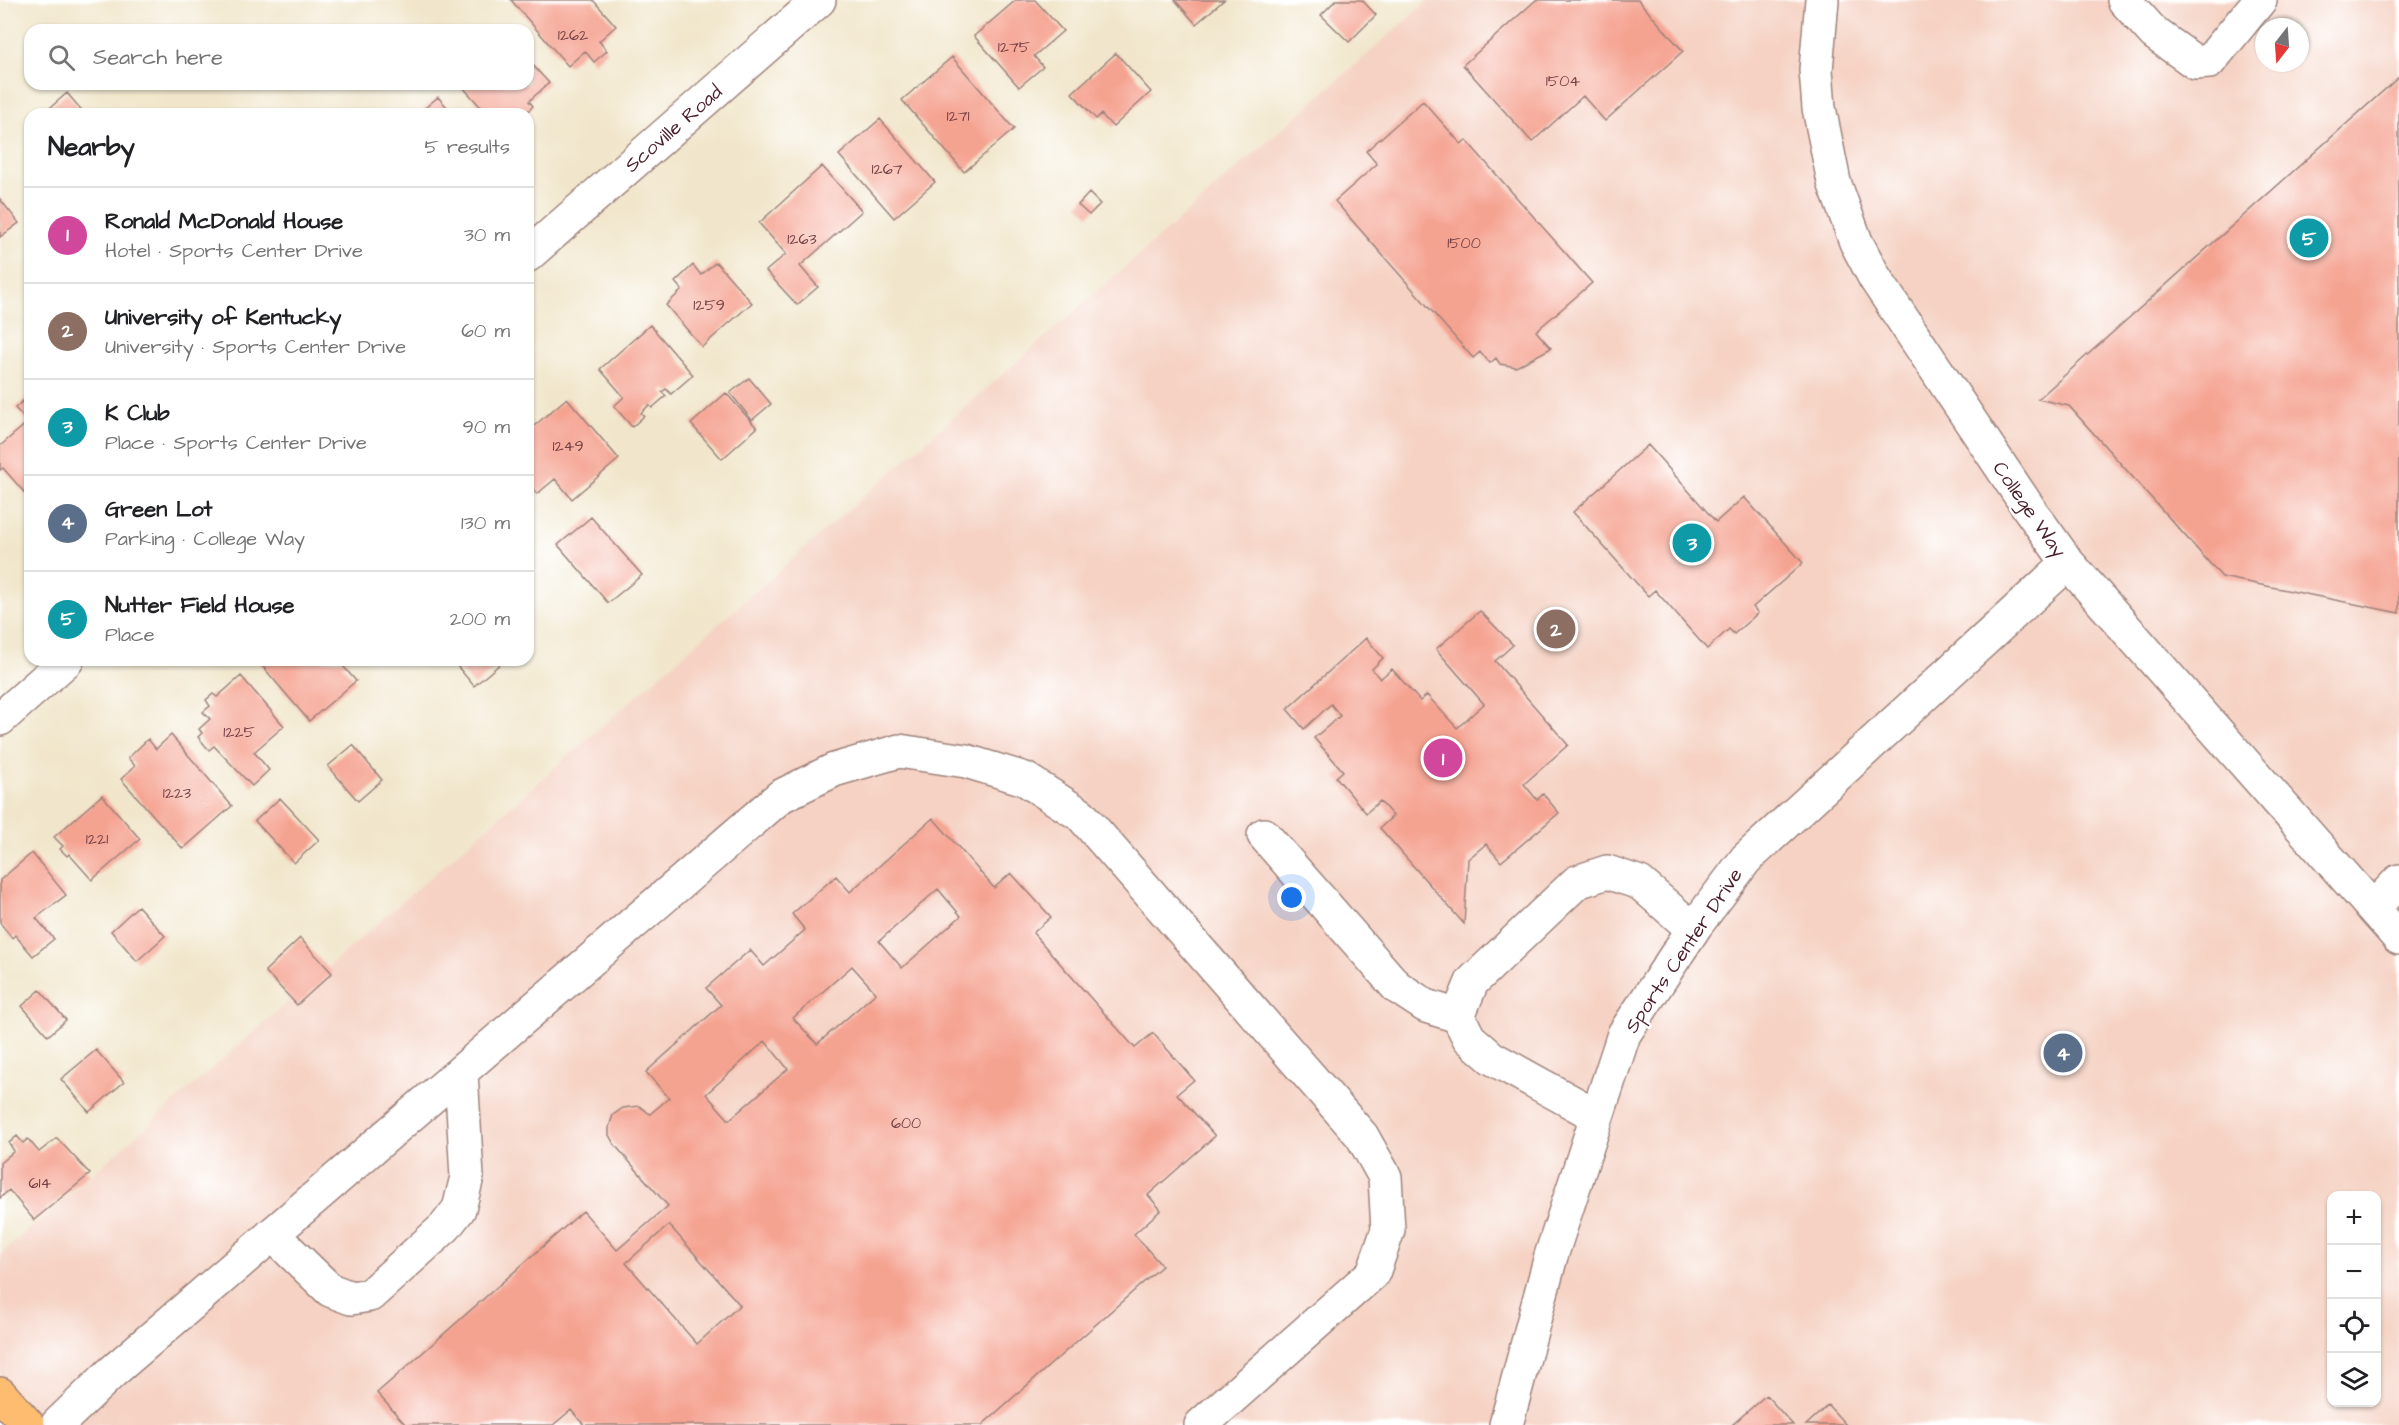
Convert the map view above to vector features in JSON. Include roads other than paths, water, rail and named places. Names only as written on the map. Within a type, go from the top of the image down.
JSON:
[{"type":"main road","points":[[0,1394],[28,1425]]},
{"type":"street","name":"Scoville Road","points":[[534,250],[819,0]]},
{"type":"street","name":"College Way","points":[[1822,0],[1816,70],[1819,108],[1834,182],[1856,242],[1875,278],[2068,563],[2399,938]]},
{"type":"street","points":[[2124,0],[2154,33],[2196,63],[2209,62],[2260,0]]},
{"type":"street","name":"Sports Center Drive","points":[[1506,1425],[1551,1256],[1624,1034],[1693,930],[1746,859],[2068,563]]},
{"type":"street","points":[[0,719],[60,666]]},
{"type":"street","points":[[57,1425],[110,1374],[781,796],[834,770],[899,751],[966,761],[1025,779],[1081,815],[1362,1137],[1386,1177],[1388,1230],[1373,1273],[1201,1425]]},
{"type":"street","points":[[1264,835],[1397,987],[1426,1006],[1458,1016],[1469,1038],[1492,1058],[1597,1116]]},
{"type":"street","points":[[1458,1016],[1472,982],[1577,882],[1607,872],[1640,883],[1693,930]]},
{"type":"street","points":[[2373,908],[2399,881]]},
{"type":"street","points":[[272,1234],[330,1290],[351,1298],[370,1295],[445,1227],[459,1209],[467,1177],[461,1072]]},
{"type":"place","name":"Nutter Field House","points":[[2309,238]]},
{"type":"place","name":"K Club","points":[[1692,543]]},
{"type":"place","name":"University of Kentucky","points":[[1556,629]]},
{"type":"place","name":"Ronald McDonald House","points":[[1443,758]]},
{"type":"place","name":"Green Lot","points":[[2063,1053]]}]
